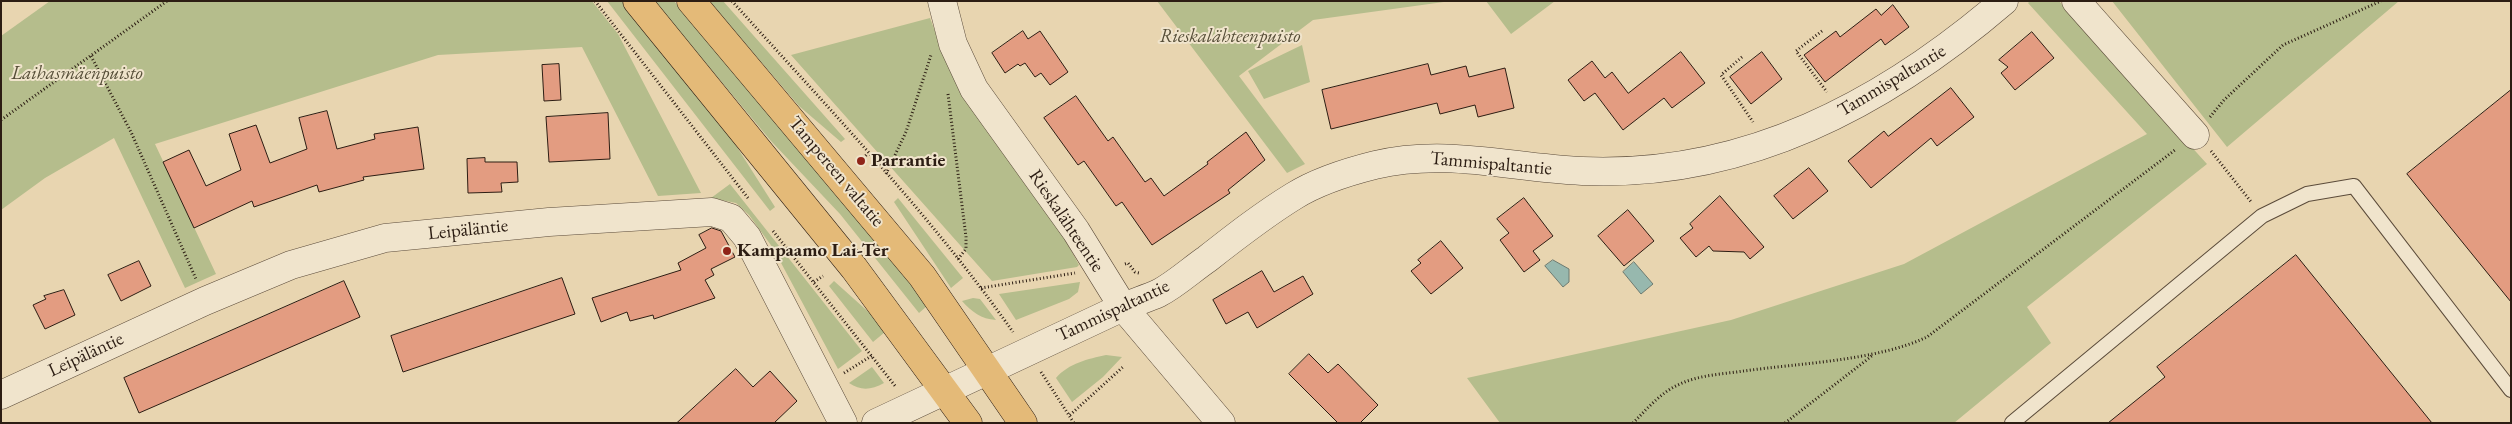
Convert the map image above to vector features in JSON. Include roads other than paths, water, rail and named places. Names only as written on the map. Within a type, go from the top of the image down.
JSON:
[{"type":"highway","points":[[637,1],[849,263],[968,423]]},
{"type":"highway","name":"Tampereen valtatie","points":[[691,1],[892,239],[943,305],[1023,423]]},
{"type":"street","name":"Rieskalähteentie","points":[[942,1],[960,60],[974,89],[1076,231],[1123,307],[1222,423]]},
{"type":"street","name":"Tammispaltantie","points":[[876,423],[1167,288],[1296,195],[1326,180],[1363,168],[1398,160],[1443,157],[1472,158],[1568,170],[1627,171],[1707,161],[1799,132],[1888,88],[1957,41],[2004,1]]},
{"type":"street","points":[[2076,1],[2195,135]]},
{"type":"street","name":"Leipäläntie","points":[[1,395],[205,301],[291,264],[385,238],[549,222],[712,212],[731,218],[747,237],[843,423]]},
{"type":"lane","points":[[2012,423],[2262,216],[2307,194],[2354,186],[2511,390]]},
{"type":"water","points":[[1553,260],[1569,269],[1569,282],[1563,287],[1545,266]]},
{"type":"water","points":[[1634,262],[1653,284],[1641,294],[1623,272]]},
{"type":"place","name":"Parrantie","points":[[861,161]]},
{"type":"place","name":"Kampaamo Lai-Ter","points":[[727,251]]},
{"type":"park label","name":"Rieskalähteenpuisto","points":[[1230,37]]},
{"type":"park label","name":"Laihasmäenpuisto","points":[[77,74]]}]
